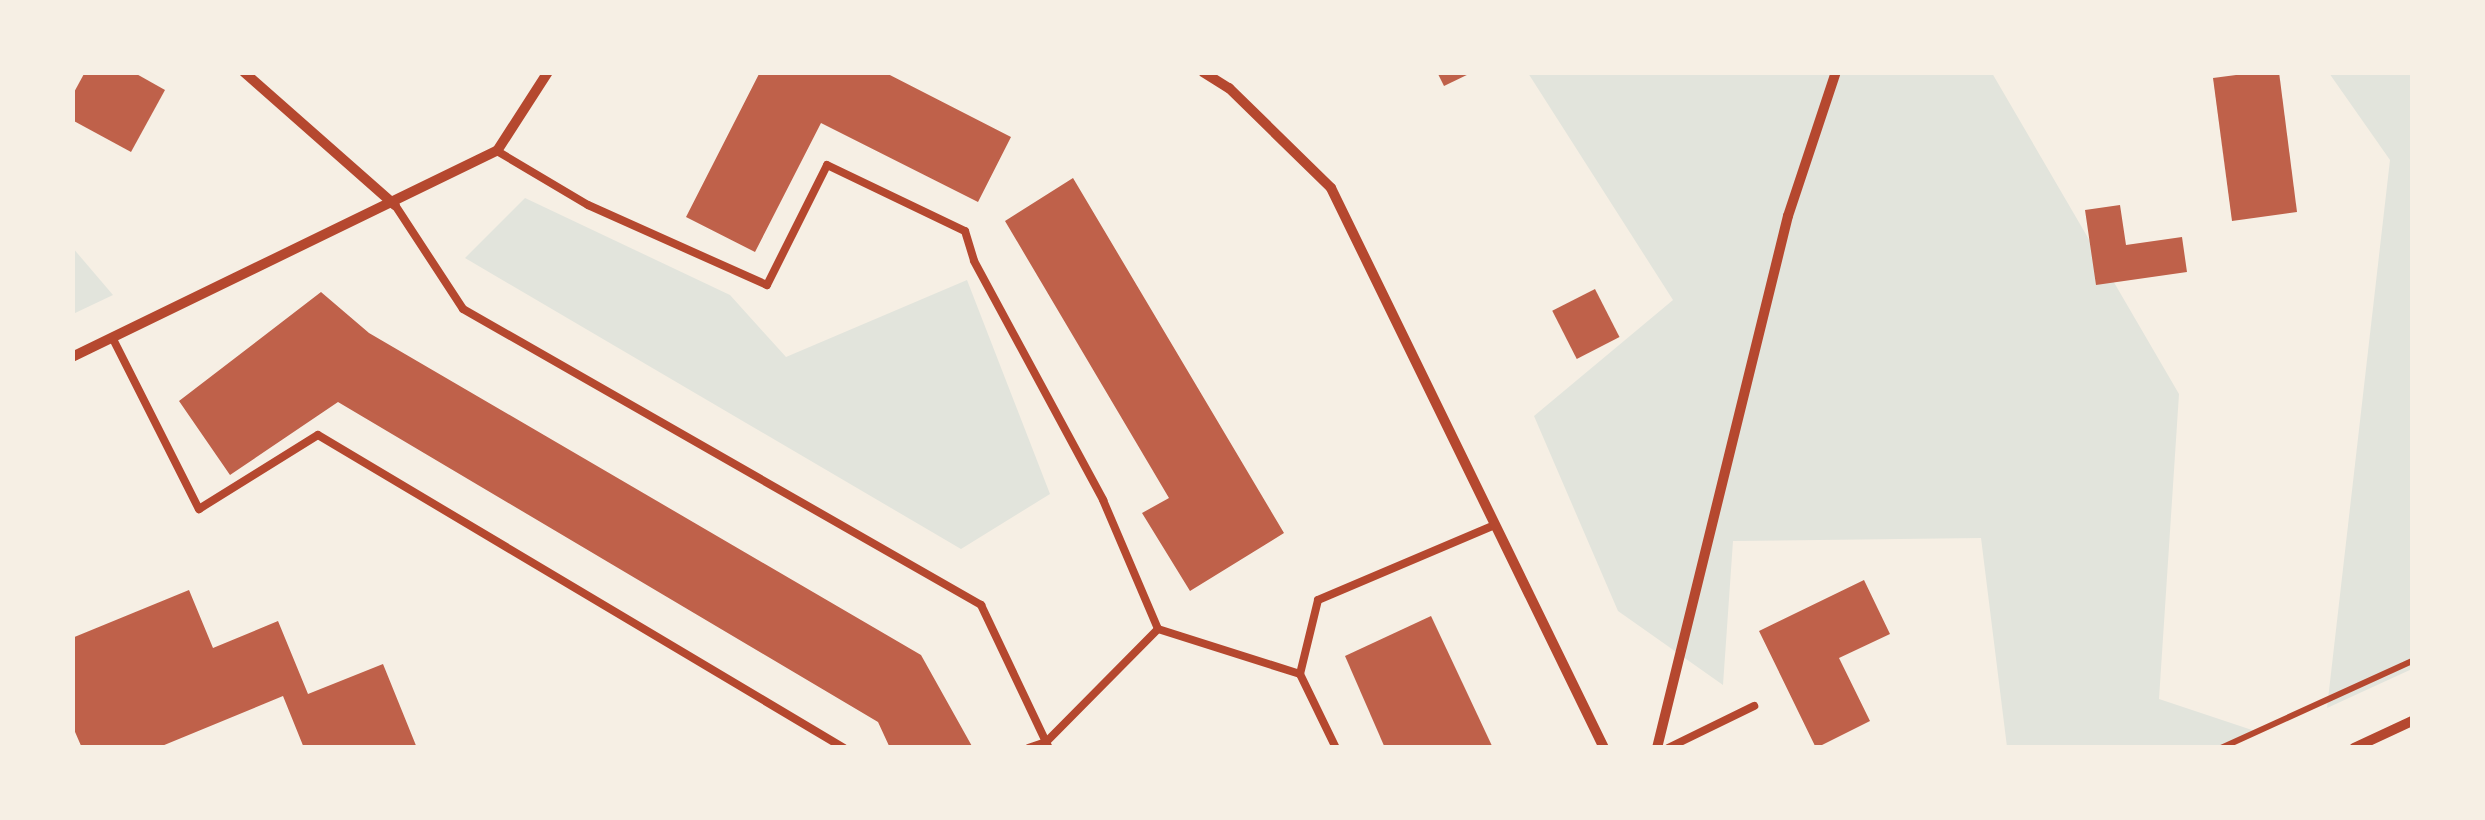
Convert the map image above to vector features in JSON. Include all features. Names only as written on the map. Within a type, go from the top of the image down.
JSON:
[{"type":"street","points":[[72,357],[395,205],[497,151],[548,72]]},
{"type":"street","points":[[1203,72],[1229,88],[1331,188],[1604,748]]},
{"type":"street","points":[[1657,748],[1788,216],[1836,72]]},
{"type":"street","points":[[247,74],[395,205]]},
{"type":"street","points":[[2354,748],[2412,721]]},
{"type":"lane","points":[[497,151],[588,205],[767,285],[827,165],[965,231],[974,261],[1103,500],[1158,630],[1300,674]]},
{"type":"lane","points":[[395,205],[463,309],[981,605],[1048,744]]},
{"type":"lane","points":[[112,337],[199,509],[318,435],[844,748]]},
{"type":"lane","points":[[1336,748],[1300,674],[1318,600],[1494,524]]},
{"type":"lane","points":[[1029,748],[1048,744],[1158,630]]},
{"type":"lane","points":[[1668,748],[1754,706]]},
{"type":"path","points":[[2221,748],[2412,661]]},
{"type":"shaded area","points":[[1528,73],[1992,73],[2179,394],[2159,699],[2258,732],[2228,747],[2007,747],[1981,538],[1733,541],[1723,685],[1618,611],[1534,416],[1673,300]]},
{"type":"shaded area","points":[[2329,73],[2412,73],[2412,669],[2327,708],[2390,160]]},
{"type":"shaded area","points":[[525,198],[730,295],[786,357],[967,280],[1050,494],[961,549],[465,258]]},
{"type":"shaded area","points":[[72,247],[113,295],[73,314],[72,314]]},
{"type":"building","points":[[85,72],[133,72],[165,90],[131,152],[72,120],[72,96]]},
{"type":"building","points":[[760,72],[884,72],[1011,137],[978,202],[821,123],[755,252],[686,217]]},
{"type":"building","points":[[1437,72],[1473,72],[1444,86]]},
{"type":"building","points":[[2279,72],[2297,212],[2232,221],[2213,78]]},
{"type":"building","points":[[1073,178],[1284,533],[1190,591],[1142,513],[1169,498],[1005,221]]},
{"type":"building","points":[[2120,205],[2126,245],[2182,237],[2187,272],[2096,285],[2085,210]]},
{"type":"building","points":[[1595,289],[1620,337],[1577,359],[1552,311]]},
{"type":"building","points":[[321,292],[369,333],[921,655],[973,748],[890,748],[878,722],[338,402],[230,475],[179,401]]},
{"type":"building","points":[[1864,580],[1890,634],[1839,658],[1870,721],[1816,748],[1759,631]]},
{"type":"building","points":[[189,590],[213,648],[278,621],[308,694],[383,664],[417,748],[304,748],[283,696],[157,748],[82,748],[72,725],[72,638]]},
{"type":"building","points":[[1431,616],[1493,748],[1385,748],[1345,656]]}]
